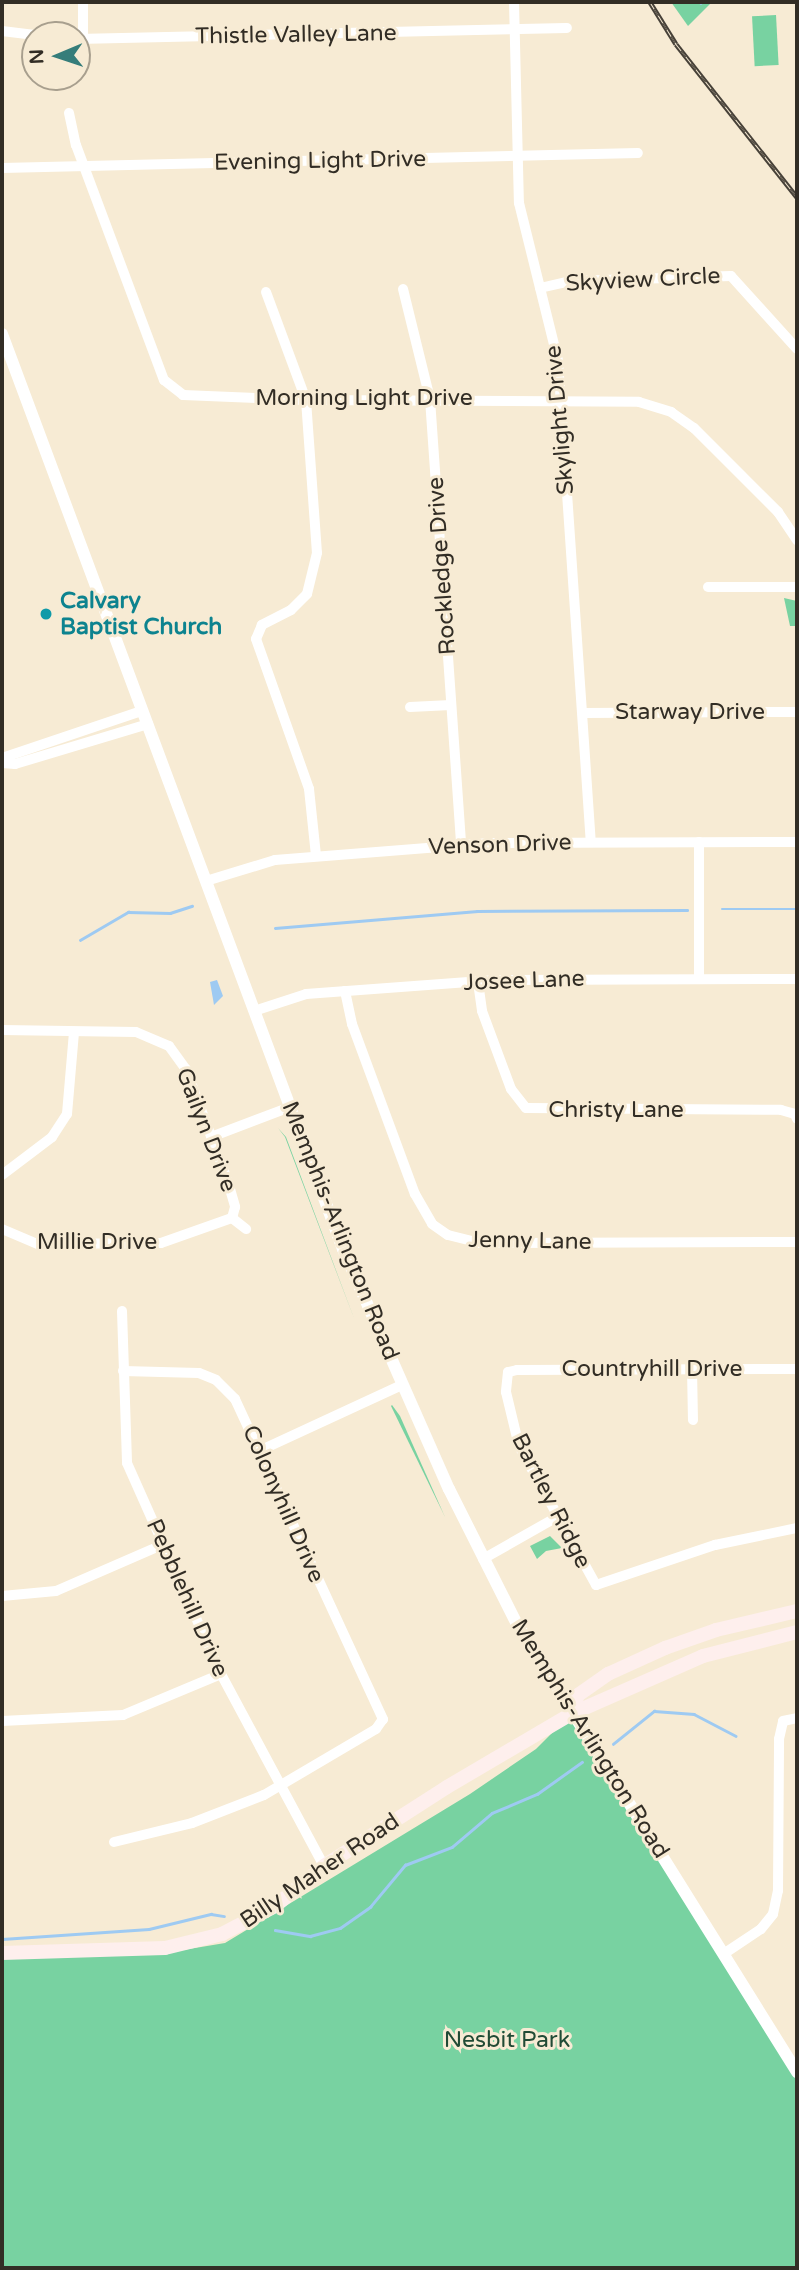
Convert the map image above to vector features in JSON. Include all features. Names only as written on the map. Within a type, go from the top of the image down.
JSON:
[{"type":"main road","points":[[571,1714],[578,1695],[608,1675],[700,1635],[775,1614],[797,1611]]},
{"type":"main road","points":[[775,1614],[779,1635]]},
{"type":"main road","points":[[571,1714],[586,1711],[694,1659],[797,1632]]},
{"type":"main road","name":"Billy Maher Road","points":[[2,1953],[112,1952],[208,1939],[275,1906],[324,1866],[571,1714]]},
{"type":"street","points":[[81,21],[83,2]]},
{"type":"street","name":"Skylight Drive","points":[[514,2],[521,220],[556,349],[591,842]]},
{"type":"street","name":"Thistle Valley Lane","points":[[91,39],[567,28]]},
{"type":"street","points":[[2,31],[21,33]]},
{"type":"street","name":"Morning Light Drive","points":[[68,113],[84,167],[164,380],[183,395],[306,400],[633,401],[676,415],[718,449],[784,518],[797,540]]},
{"type":"street","name":"Evening Light Drive","points":[[2,168],[638,153]]},
{"type":"street","name":"Skyview Circle","points":[[540,288],[570,281],[731,276],[797,349]]},
{"type":"street","name":"Rockledge Drive","points":[[402,289],[430,399],[461,845]]},
{"type":"street","points":[[258,630],[299,604],[314,576],[317,553],[306,400],[266,292]]},
{"type":"street","name":"Memphis-Arlington Road","points":[[2,334],[343,1249],[402,1385],[483,1559],[571,1714],[797,2071]]},
{"type":"street","points":[[708,587],[797,587]]},
{"type":"street","points":[[246,626],[258,630]]},
{"type":"street","points":[[258,630],[257,647],[309,789],[316,856]]},
{"type":"street","points":[[410,707],[451,705]]},
{"type":"street","points":[[2,758],[142,711]]},
{"type":"street","name":"Starway Drive","points":[[583,713],[797,712]]},
{"type":"street","points":[[2,763],[15,764],[148,724]]},
{"type":"street","points":[[699,842],[699,978]]},
{"type":"street","name":"Venson Drive","points":[[206,881],[247,866],[316,856],[461,845],[797,842]]},
{"type":"street","name":"Josee Lane","points":[[254,1010],[298,996],[478,982],[797,979]]},
{"type":"street","name":"Christy Lane","points":[[478,982],[482,1011],[507,1078],[518,1102],[526,1108],[782,1110],[795,1114],[797,1119]]},
{"type":"street","name":"Jenny Lane","points":[[345,992],[352,1024],[415,1194],[432,1224],[447,1235],[479,1243],[797,1242]]},
{"type":"street","name":"Gailyn Drive","points":[[2,1030],[136,1032],[169,1046],[186,1069],[233,1196],[232,1218]]},
{"type":"street","points":[[2,1175],[52,1137],[67,1114],[74,1032]]},
{"type":"street","points":[[211,1136],[290,1107]]},
{"type":"street","points":[[232,1218],[246,1229]]},
{"type":"street","name":"Millie Drive","points":[[2,1229],[38,1244],[160,1244],[232,1218]]},
{"type":"street","name":"Pebblehill Drive","points":[[122,1311],[127,1463],[221,1674],[324,1866]]},
{"type":"street","points":[[692,1369],[693,1420]]},
{"type":"street","name":"Countryhill Drive","points":[[508,1372],[797,1369]]},
{"type":"street","name":"Colonyhill Drive","points":[[123,1371],[183,1370],[216,1380],[234,1399],[387,1720],[282,1786]]},
{"type":"street","name":"Bartley Ridge","points":[[508,1372],[507,1404],[515,1437],[596,1585],[715,1545],[797,1528]]},
{"type":"street","points":[[259,1451],[402,1385]]},
{"type":"street","points":[[483,1559],[557,1517]]},
{"type":"street","points":[[2,1596],[57,1591],[162,1545]]},
{"type":"street","points":[[2,1721],[123,1715],[221,1674]]},
{"type":"street","points":[[724,1953],[761,1929],[776,1904],[779,1744],[783,1721],[797,1718]]},
{"type":"street","points":[[114,1842],[192,1823],[282,1786]]},
{"type":"green space","points":[[671,2],[712,2],[688,26]]},
{"type":"green space","points":[[776,15],[779,65],[755,66],[752,16]]},
{"type":"green space","points":[[784,598],[797,601],[797,626],[790,626]]},
{"type":"green space","points":[[278,1128],[286,1137],[355,1321],[285,1137]]},
{"type":"green space","points":[[391,1406],[400,1416],[445,1517]]},
{"type":"green space","points":[[550,1536],[562,1548],[546,1551],[537,1559],[530,1546]]},
{"type":"green space","name":"Nesbit Park","points":[[572,1713],[797,2074],[797,2268],[2,2268],[2,1950],[177,1951],[225,1943],[470,1794],[536,1749]]},
{"type":"water","points":[[217,980],[223,996],[214,1005],[210,982]]},
{"type":"waterway","points":[[80,940],[128,912],[170,913],[192,906]]},
{"type":"waterway","points":[[722,909],[797,909]]},
{"type":"waterway","points":[[275,928],[477,911],[687,910]]},
{"type":"waterway","points":[[613,1744],[654,1711],[694,1714],[736,1736]]},
{"type":"waterway","points":[[275,1930],[310,1936],[340,1928],[370,1907],[405,1865],[452,1847],[492,1813],[537,1794],[582,1762]]},
{"type":"waterway","points":[[2,1939],[149,1929],[211,1914],[224,1916]]},
{"type":"railway","points":[[650,2],[676,44],[797,197]]},
{"type":"place","name":"Calvary Baptist Church","points":[[46,614]]}]
